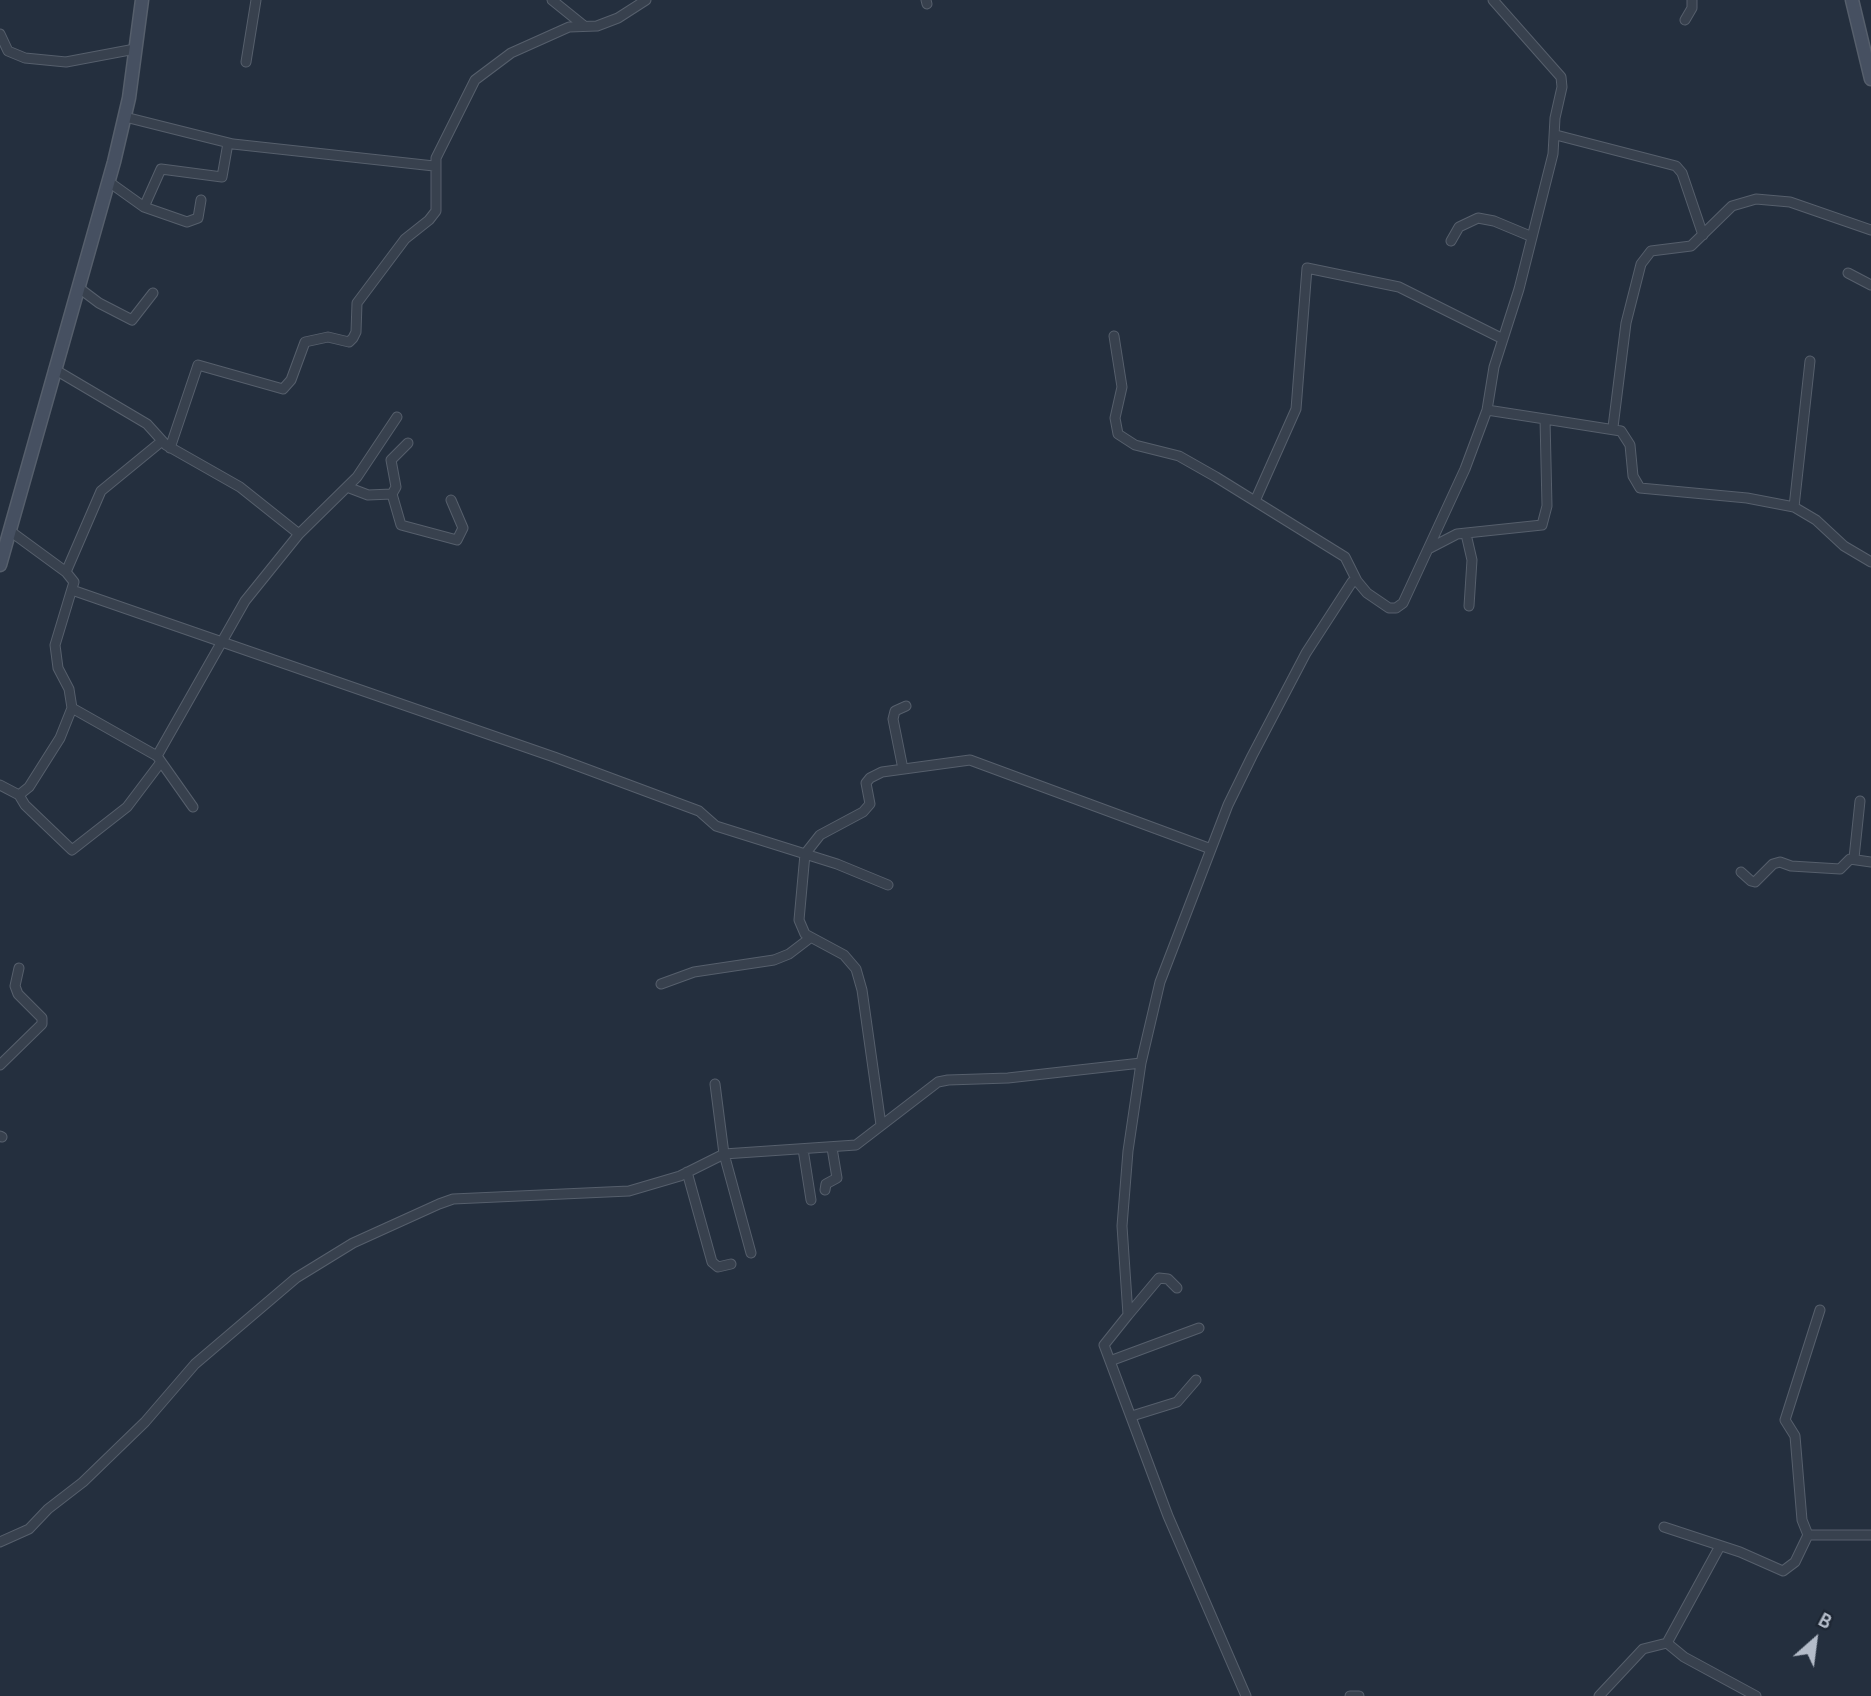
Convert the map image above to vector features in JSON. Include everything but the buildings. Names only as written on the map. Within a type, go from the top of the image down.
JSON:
[{"type":"street","points":[[0,565],[7,529],[79,288],[125,117],[142,0]]},
{"type":"street","points":[[246,62],[256,0]]},
{"type":"street","points":[[552,0],[583,25]]},
{"type":"street","points":[[170,448],[198,365],[283,389],[291,380],[305,342],[328,337],[349,342],[356,332],[357,303],[362,295],[405,239],[436,211],[434,166],[475,80],[511,53],[569,27],[597,26],[646,0]]},
{"type":"street","points":[[1114,336],[1122,387],[1115,418],[1118,434],[1128,442],[1179,456],[1345,557],[1357,581],[1381,604],[1396,608],[1403,603],[1465,469],[1487,410],[1556,135],[1561,77],[1493,0]]},
{"type":"street","points":[[1685,20],[1692,8],[1692,0]]},
{"type":"street","points":[[1852,0],[1871,79]]},
{"type":"street","points":[[0,34],[8,51],[25,58],[66,62],[135,50]]},
{"type":"street","points":[[125,117],[228,143],[434,166]]},
{"type":"street","points":[[1556,135],[1676,166],[1682,173],[1703,235]]},
{"type":"street","points":[[144,207],[162,169],[222,177],[228,143]]},
{"type":"street","points":[[108,182],[144,207],[193,222],[198,218],[201,200]]},
{"type":"street","points":[[1613,427],[1626,323],[1641,264],[1651,251],[1691,246],[1732,206],[1756,199],[1790,202],[1871,230]]},
{"type":"street","points":[[1451,241],[1459,227],[1478,218],[1494,221],[1530,236]]},
{"type":"street","points":[[1255,502],[1296,409],[1307,268],[1399,286],[1503,340]]},
{"type":"street","points":[[1848,274],[1871,285]]},
{"type":"street","points":[[79,288],[99,303],[132,320],[153,293]]},
{"type":"street","points":[[1794,507],[1810,361]]},
{"type":"street","points":[[54,369],[147,424],[170,448],[240,487],[299,534]]},
{"type":"street","points":[[1487,410],[1613,427],[1626,435],[1634,483],[1640,488],[1747,498],[1794,507],[1816,520],[1844,546],[1871,562]]},
{"type":"street","points":[[0,785],[19,795],[25,805],[72,850],[127,807],[159,759],[251,591],[299,534],[347,487],[397,417]]},
{"type":"street","points":[[1427,550],[1448,537],[1542,524],[1547,506],[1545,419]]},
{"type":"street","points":[[66,572],[101,491],[162,441]]},
{"type":"street","points":[[408,443],[391,460],[396,487],[392,494],[401,525],[457,540],[463,528],[451,500]]},
{"type":"street","points":[[347,487],[368,495],[392,494]]},
{"type":"street","points":[[7,529],[66,572],[74,582],[55,645],[58,668],[69,689],[72,708],[69,721],[36,780],[19,795]]},
{"type":"street","points":[[1466,534],[1472,560],[1469,606]]},
{"type":"street","points":[[1128,1315],[1122,1226],[1128,1151],[1141,1063],[1160,982],[1211,849],[1257,745],[1343,592],[1352,582],[1357,581]]},
{"type":"street","points":[[72,590],[220,644],[554,757],[699,811],[716,826],[805,854],[888,886]]},
{"type":"street","points":[[903,769],[893,719],[895,711],[906,706]]},
{"type":"street","points":[[72,708],[159,759],[193,807]]},
{"type":"street","points":[[881,1125],[862,990],[856,968],[844,955],[810,938],[801,929],[799,920],[805,854],[820,835],[863,812],[870,804],[866,783],[870,778],[903,769],[970,760],[1211,849]]},
{"type":"street","points":[[1741,872],[1751,881],[1755,881],[1773,864],[1780,862],[1791,866],[1840,869],[1854,858],[1860,801]]},
{"type":"street","points":[[1854,858],[1871,862]]},
{"type":"street","points":[[661,984],[694,972],[774,960],[789,954],[810,938]]},
{"type":"street","points":[[0,1065],[42,1024],[42,1018],[18,994],[15,986],[19,968]]},
{"type":"street","points":[[0,1542],[29,1530],[48,1509],[83,1482],[145,1422],[195,1364],[296,1278],[353,1243],[447,1200],[615,1194],[667,1181],[724,1154],[832,1148],[864,1141],[939,1082],[947,1080],[1008,1078],[1141,1063]]},
{"type":"street","points":[[715,1084],[724,1154],[751,1253]]},
{"type":"street","points":[[825,1190],[826,1184],[834,1182],[837,1176],[832,1148]]},
{"type":"street","points":[[803,1149],[811,1200]]},
{"type":"street","points":[[687,1172],[712,1262],[718,1267],[730,1264]]},
{"type":"street","points":[[1177,1288],[1168,1279],[1159,1278],[1105,1343],[1168,1516],[1246,1696]]},
{"type":"street","points":[[1664,1527],[1720,1545],[1783,1571],[1795,1562],[1808,1535],[1802,1520],[1795,1436],[1785,1420],[1820,1310]]},
{"type":"street","points":[[1110,1362],[1199,1328]]},
{"type":"street","points":[[1132,1416],[1177,1402],[1196,1380]]},
{"type":"street","points":[[1808,1535],[1871,1535]]},
{"type":"street","points":[[1599,1696],[1643,1649],[1667,1643],[1720,1545]]},
{"type":"street","points":[[1667,1643],[1684,1657],[1756,1696]]},
{"type":"street","points":[[1350,1696],[1359,1696]]}]
